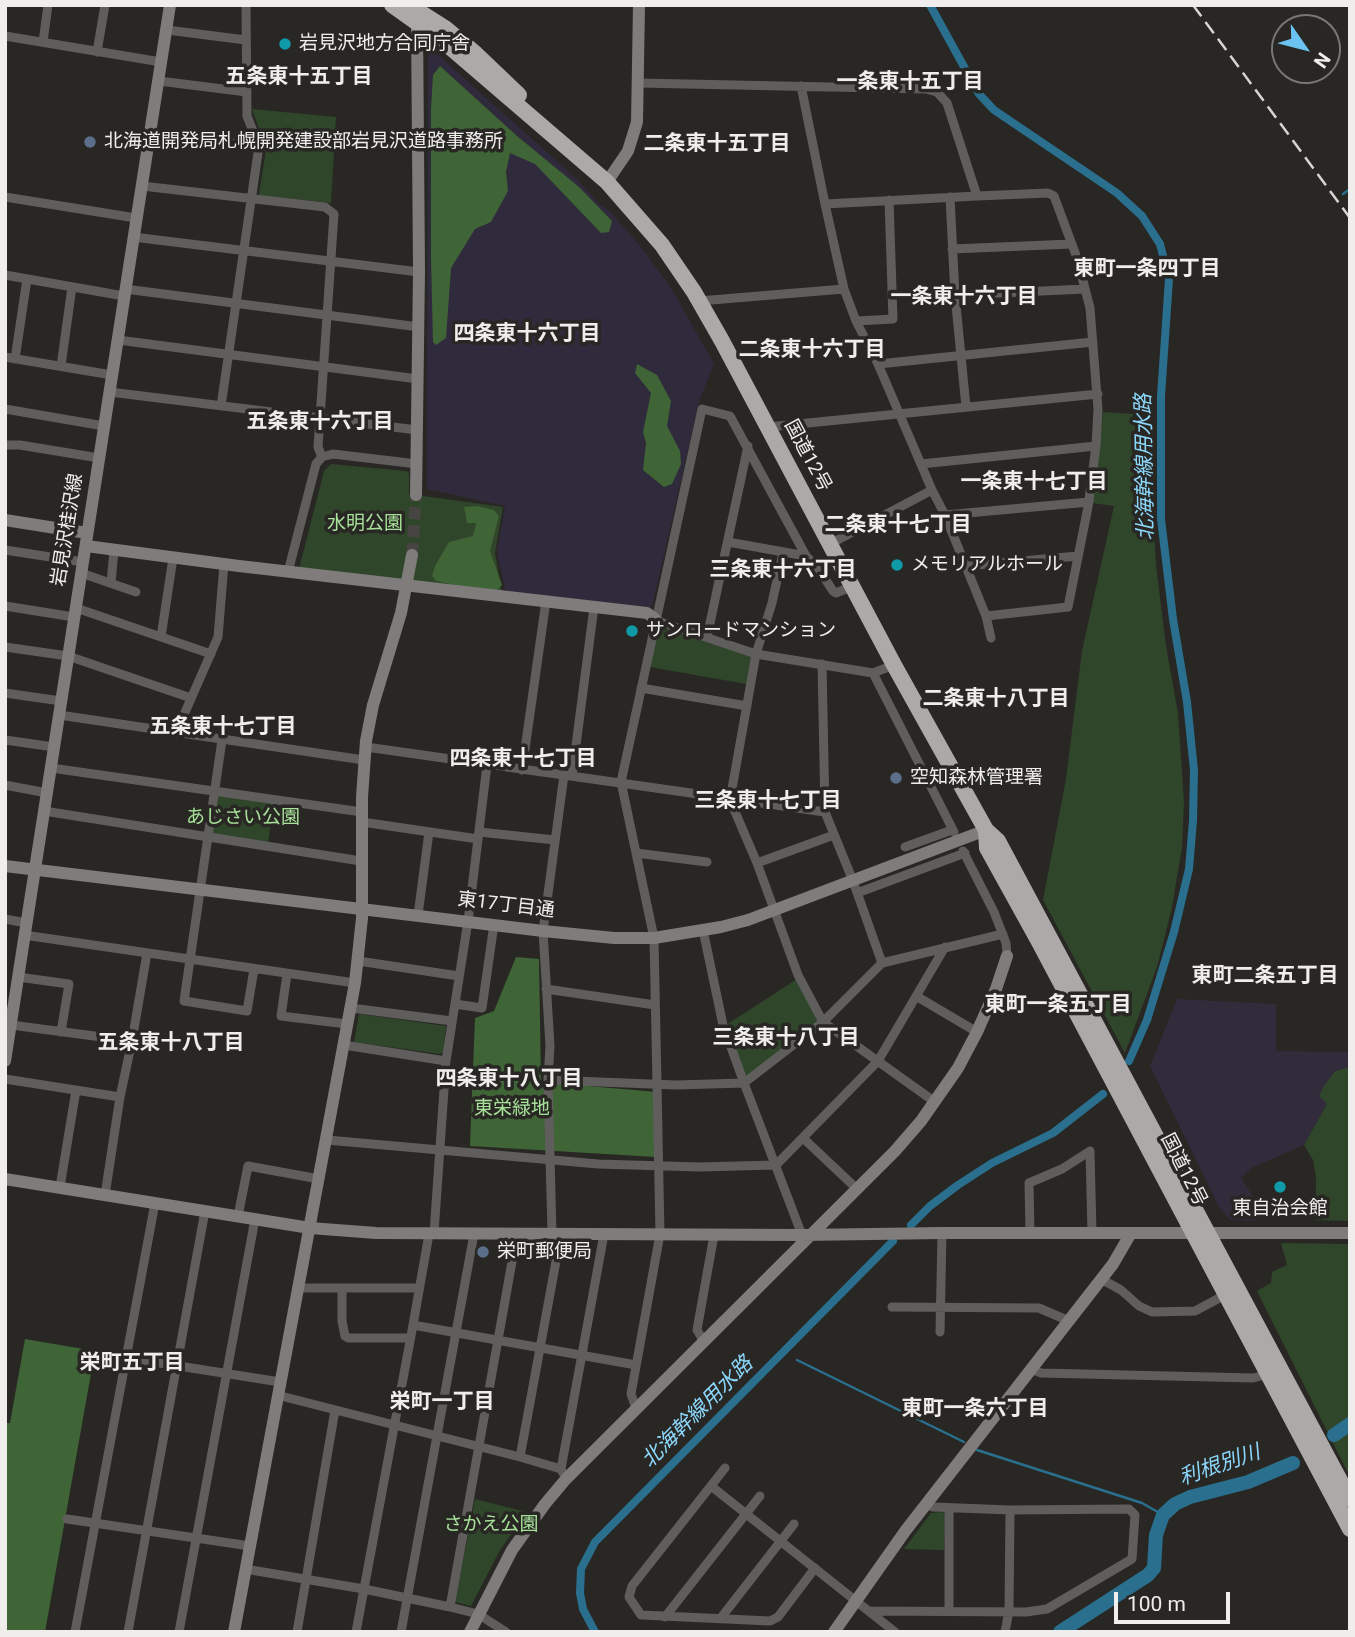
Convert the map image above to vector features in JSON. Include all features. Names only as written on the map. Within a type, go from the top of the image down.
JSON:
[{"type":"highway","name":"国道12号","points":[[392,5],[415,11],[445,28],[476,54],[607,182],[662,245],[699,301],[894,665],[986,830],[998,841],[1033,905],[1039,942],[1209,1232],[1273,1372],[1350,1529]]},
{"type":"highway","name":"国道12号","points":[[986,830],[987,848],[1036,924],[1116,1076],[1191,1232],[1225,1295],[1350,1499]]},
{"type":"street","points":[[43,42],[48,5]]},
{"type":"street","points":[[97,52],[104,5]]},
{"type":"street","name":"岩見沢桂沢線","points":[[5,1061],[170,5]]},
{"type":"street","points":[[221,406],[259,146],[247,116],[246,5]]},
{"type":"street","points":[[607,182],[628,151],[634,136],[638,113],[639,5]]},
{"type":"street","points":[[415,11],[419,272],[416,495]]},
{"type":"street","points":[[167,30],[246,40]]},
{"type":"street","points":[[5,36],[161,62]]},
{"type":"street","points":[[159,81],[247,92]]},
{"type":"street","points":[[639,83],[926,89],[937,92],[947,103],[977,196]]},
{"type":"street","points":[[801,86],[844,289],[856,321],[945,515],[986,616],[991,638]]},
{"type":"street","points":[[150,134],[259,146]]},
{"type":"street","points":[[142,186],[325,207],[334,214],[318,447],[322,457]]},
{"type":"street","points":[[825,204],[1048,193],[1054,196],[1085,289],[1093,342],[1098,394],[1096,446],[1089,502],[1068,607],[986,616]]},
{"type":"street","points":[[5,197],[136,218]]},
{"type":"street","points":[[950,197],[955,296],[966,407]]},
{"type":"street","points":[[856,321],[893,319],[889,200]]},
{"type":"street","points":[[134,237],[419,272]]},
{"type":"street","points":[[952,248],[1072,244]]},
{"type":"street","points":[[5,275],[72,287],[237,303],[419,327]]},
{"type":"street","points":[[27,279],[10,358],[112,375]]},
{"type":"street","points":[[61,366],[72,287]]},
{"type":"street","points":[[699,301],[844,289]]},
{"type":"street","points":[[955,296],[1085,289]]},
{"type":"street","points":[[118,340],[418,379]]},
{"type":"street","points":[[878,364],[1093,342]]},
{"type":"street","points":[[110,391],[417,430]]},
{"type":"street","points":[[768,427],[1098,394]]},
{"type":"street","points":[[5,409],[104,426]]},
{"type":"street","points":[[636,1408],[631,1394],[660,1234],[654,938],[621,782],[702,409],[730,415],[806,556],[816,565],[833,591],[836,593],[853,586]]},
{"type":"street","points":[[5,445],[20,444],[99,457]]},
{"type":"street","points":[[707,638],[748,446]]},
{"type":"street","points":[[921,464],[1096,446]]},
{"type":"street","points":[[288,572],[316,464],[322,457],[333,454],[417,464]]},
{"type":"street","points":[[830,544],[932,490]]},
{"type":"street","points":[[945,515],[1089,502]]},
{"type":"street","points":[[5,520],[87,540],[114,550],[647,613],[655,619],[756,654],[873,673],[894,665]]},
{"type":"street","points":[[728,542],[806,556]]},
{"type":"street","points":[[5,550],[82,567],[111,583],[136,592]]},
{"type":"street","points":[[111,583],[114,550]]},
{"type":"street","points":[[783,553],[772,603],[756,654],[730,800],[757,863],[798,975],[823,1022],[935,1102]]},
{"type":"street","points":[[234,1632],[359,961],[365,753],[373,705],[407,586],[412,555]]},
{"type":"street","points":[[966,566],[1078,556]]},
{"type":"street","points":[[161,637],[173,558]]},
{"type":"street","points":[[176,733],[218,637],[224,564]]},
{"type":"street","points":[[522,769],[546,601]]},
{"type":"street","points":[[5,606],[75,612],[211,654]]},
{"type":"street","points":[[520,1457],[540,1347],[556,1234],[549,1160],[550,1046],[543,931],[555,840],[568,776],[594,607]]},
{"type":"street","points":[[5,647],[68,656],[191,698]]},
{"type":"street","points":[[822,664],[825,811],[882,963]]},
{"type":"street","points":[[873,673],[953,831],[905,848]]},
{"type":"street","points":[[640,688],[747,706]]},
{"type":"street","points":[[5,693],[61,701]]},
{"type":"street","points":[[59,715],[222,740],[522,769],[730,800],[825,811]]},
{"type":"street","points":[[5,740],[54,747]]},
{"type":"street","points":[[222,740],[184,1001],[247,1012],[254,969]]},
{"type":"street","points":[[356,1632],[419,1289],[432,1233],[446,1061],[468,921],[487,765]]},
{"type":"street","points":[[51,768],[215,790],[429,832],[555,840]]},
{"type":"street","points":[[5,785],[47,793]]},
{"type":"street","points":[[44,811],[362,861]]},
{"type":"street","name":"東17丁目通","points":[[5,866],[543,931],[614,938],[654,938],[721,927],[855,887],[986,830]]},
{"type":"street","points":[[418,915],[429,832]]},
{"type":"street","points":[[757,863],[834,835]]},
{"type":"street","points":[[470,1632],[513,1550],[564,1474],[636,1408],[807,1235],[895,1151],[935,1102],[958,1068],[977,1032],[1007,956],[1003,934],[964,852],[855,887]]},
{"type":"street","points":[[636,853],[707,862]]},
{"type":"street","points":[[5,919],[25,929],[147,953],[355,983]]},
{"type":"street","points":[[455,1004],[482,1008],[494,924]]},
{"type":"street","points":[[703,930],[723,1024],[776,1165],[807,1235]]},
{"type":"street","points":[[548,1080],[657,1084],[744,1083],[823,1022],[882,963],[1003,934]]},
{"type":"street","points":[[327,1140],[549,1160],[658,1166],[776,1165],[878,1061],[945,947]]},
{"type":"street","points":[[105,1195],[147,953]]},
{"type":"street","points":[[359,961],[459,976]]},
{"type":"street","points":[[287,974],[281,1016],[348,1024]]},
{"type":"street","points":[[18,977],[69,984],[61,1032]]},
{"type":"street","points":[[546,989],[655,1005]]},
{"type":"street","points":[[916,996],[977,1032]]},
{"type":"street","points":[[351,1007],[453,1021]]},
{"type":"street","points":[[11,1025],[132,1041]]},
{"type":"street","points":[[344,1045],[446,1061]]},
{"type":"street","points":[[5,1079],[120,1097]]},
{"type":"street","points":[[60,1187],[76,1090]]},
{"type":"street","points":[[803,1138],[856,1189]]},
{"type":"street","points":[[1030,1233],[1030,1183],[1062,1169],[1090,1151],[1092,1233]]},
{"type":"street","points":[[238,1216],[248,1166],[319,1179]]},
{"type":"street","points":[[5,1179],[310,1228],[376,1233],[1350,1233]]},
{"type":"street","points":[[75,1632],[155,1203]]},
{"type":"street","points":[[128,1632],[205,1211]]},
{"type":"street","points":[[179,1632],[255,1219]]},
{"type":"street","points":[[940,1332],[942,1233]]},
{"type":"street","points":[[834,1632],[926,1504],[1101,1279],[1131,1233]]},
{"type":"street","points":[[401,1632],[474,1234]]},
{"type":"street","points":[[450,1607],[517,1234]]},
{"type":"street","points":[[564,1474],[604,1234]]},
{"type":"street","points":[[703,1340],[697,1330],[714,1235]]},
{"type":"street","points":[[1101,1279],[1152,1312],[1195,1311],[1225,1295]]},
{"type":"street","points":[[297,1288],[419,1289]]},
{"type":"street","points":[[342,1289],[345,1336],[410,1338]]},
{"type":"street","points":[[892,1307],[1039,1308],[1069,1321]]},
{"type":"street","points":[[413,1325],[636,1365]]},
{"type":"street","points":[[103,1354],[228,1373],[335,1409],[520,1457],[564,1474]]},
{"type":"street","points":[[1031,1369],[1041,1373],[1253,1378],[1273,1372]]},
{"type":"street","points":[[297,1632],[335,1409]]},
{"type":"street","points":[[725,1468],[632,1586],[629,1597],[641,1615],[770,1621],[778,1617],[815,1569]]},
{"type":"street","points":[[711,1486],[895,1632]]},
{"type":"street","points":[[665,1617],[760,1496]]},
{"type":"street","points":[[870,1611],[1047,1609],[1132,1559],[1135,1515],[1129,1509],[1010,1510],[949,1508],[926,1504]]},
{"type":"street","points":[[949,1508],[949,1611]]},
{"type":"street","points":[[1005,1632],[1009,1611],[1010,1510]]},
{"type":"street","points":[[67,1519],[250,1546]]},
{"type":"street","points":[[720,1619],[794,1524]]},
{"type":"street","points":[[245,1569],[450,1607],[478,1614],[506,1632]]},
{"type":"shaded area","points":[[433,53],[611,212],[645,252],[674,293],[714,364],[699,401],[652,607],[506,593],[497,551],[505,506],[427,489],[428,61],[429,54]]},
{"type":"shaded area","points":[[1177,999],[1276,1004],[1276,1051],[1350,1052],[1350,1067],[1335,1071],[1327,1104],[1304,1145],[1251,1168],[1241,1178],[1253,1196],[1257,1207],[1257,1221],[1230,1220],[1219,1207],[1150,1066]]},
{"type":"green space","points":[[440,66],[517,136],[579,187],[612,221],[609,232],[601,233],[535,164],[510,153],[506,172],[508,191],[491,222],[475,229],[451,268],[446,338],[436,345],[433,342],[431,258],[431,109],[433,75]]},
{"type":"green space","points":[[252,109],[336,117],[331,203],[259,195],[266,149]]},
{"type":"green space","points":[[637,364],[657,375],[671,401],[667,426],[680,451],[681,464],[672,484],[664,487],[643,470],[646,443],[643,432],[651,393],[635,373]]},
{"type":"green space","points":[[1103,412],[1147,415],[1156,565],[1178,713],[1184,802],[1182,847],[1172,907],[1157,967],[1125,1053],[1043,900],[1066,779],[1082,651],[1114,506],[1092,503]]},
{"type":"green space","name":"水明公園","points":[[331,464],[406,471],[409,473],[409,494],[503,507],[495,553],[502,592],[299,569],[324,471]]},
{"type":"green space","points":[[477,506],[494,510],[499,516],[490,551],[502,585],[494,593],[436,581],[432,576],[449,542],[473,536],[476,523],[467,523],[464,507]]},
{"type":"green space","points":[[658,627],[752,657],[746,684],[650,667]]},
{"type":"green space","name":"あじさい公園","points":[[218,794],[274,802],[268,843],[212,835]]},
{"type":"green space","name":"東栄緑地","points":[[516,957],[539,959],[541,1082],[657,1092],[656,1157],[470,1146],[475,1018],[494,1011]]},
{"type":"green space","points":[[797,979],[820,1021],[745,1078],[726,1025]]},
{"type":"green space","points":[[359,1014],[446,1026],[443,1052],[440,1054],[354,1042]]},
{"type":"green space","points":[[1350,1067],[1350,1221],[1316,1220],[1316,1178],[1313,1160],[1304,1145],[1327,1104],[1319,1096],[1324,1086],[1335,1071]]},
{"type":"green space","points":[[1281,1243],[1350,1244],[1350,1477],[1257,1291],[1271,1283],[1272,1272],[1287,1265]]},
{"type":"green space","points":[[25,1339],[95,1351],[45,1632],[9,1632],[5,1628],[5,1423],[10,1423]]},
{"type":"green space","name":"さかえ公園","points":[[475,1499],[526,1512],[499,1552],[471,1606],[455,1602]]},
{"type":"green space","points":[[943,1512],[944,1550],[904,1549],[931,1513]]},
{"type":"waterway","name":"北海幹線用水路","points":[[930,5],[979,94],[994,110],[1117,193],[1142,216],[1160,244],[1169,279],[1161,396],[1161,519],[1173,619],[1187,702],[1194,770],[1193,821],[1189,869],[1174,932],[1147,1020],[1129,1061]]},
{"type":"waterway","points":[[1343,194],[1350,189]]},
{"type":"waterway","name":"北海幹線用水路","points":[[911,1225],[930,1206],[958,1185],[992,1163],[1053,1133],[1103,1094]]},
{"type":"waterway","name":"北海幹線用水路","points":[[595,1632],[583,1609],[580,1593],[581,1569],[595,1542],[893,1241]]},
{"type":"waterway","points":[[797,1360],[964,1442]]},
{"type":"waterway","name":"利根別川","points":[[1334,1435],[1350,1424]]},
{"type":"waterway","points":[[977,1450],[1142,1503],[1163,1515]]},
{"type":"waterway","name":"利根別川","points":[[1060,1632],[1148,1575],[1154,1568],[1156,1535],[1163,1515],[1175,1504],[1190,1497],[1248,1482],[1293,1463]]},
{"type":"tunnel","points":[[412,555],[416,495]]},
{"type":"railway","points":[[1193,5],[1350,218]]},
{"type":"place","name":"岩見沢地方合同庁舎","points":[[285,44]]},
{"type":"place","name":"北海道開発局札幌開発建設部岩見沢道路事務所","points":[[90,142]]},
{"type":"place","name":"メモリアルホール","points":[[897,565]]},
{"type":"place","name":"サンロードマンション","points":[[632,631]]},
{"type":"place","name":"空知森林管理署","points":[[896,778]]},
{"type":"place","name":"東自治会館","points":[[1280,1187]]},
{"type":"place","name":"栄町郵便局","points":[[483,1252]]},
{"type":"district","name":"五条東十五丁目","points":[[299,78]]},
{"type":"district","name":"一条東十五丁目","points":[[910,83]]},
{"type":"district","name":"二条東十五丁目","points":[[717,145]]},
{"type":"district","name":"東町一条四丁目","points":[[1147,270]]},
{"type":"district","name":"一条東十六丁目","points":[[964,298]]},
{"type":"district","name":"四条東十六丁目","points":[[527,335]]},
{"type":"district","name":"二条東十六丁目","points":[[812,351]]},
{"type":"district","name":"五条東十六丁目","points":[[320,423]]},
{"type":"district","name":"一条東十七丁目","points":[[1034,483]]},
{"type":"district","name":"二条東十七丁目","points":[[898,526]]},
{"type":"district","name":"三条東十六丁目","points":[[783,571]]},
{"type":"district","name":"二条東十八丁目","points":[[996,700]]},
{"type":"district","name":"五条東十七丁目","points":[[223,728]]},
{"type":"district","name":"四条東十七丁目","points":[[523,760]]},
{"type":"district","name":"三条東十七丁目","points":[[768,802]]},
{"type":"district","name":"東町二条五丁目","points":[[1265,977]]},
{"type":"district","name":"東町一条五丁目","points":[[1058,1006]]},
{"type":"district","name":"三条東十八丁目","points":[[786,1039]]},
{"type":"district","name":"五条東十八丁目","points":[[171,1044]]},
{"type":"district","name":"四条東十八丁目","points":[[509,1080]]},
{"type":"district","name":"栄町五丁目","points":[[132,1364]]},
{"type":"district","name":"栄町一丁目","points":[[442,1403]]},
{"type":"district","name":"東町一条六丁目","points":[[975,1410]]}]
